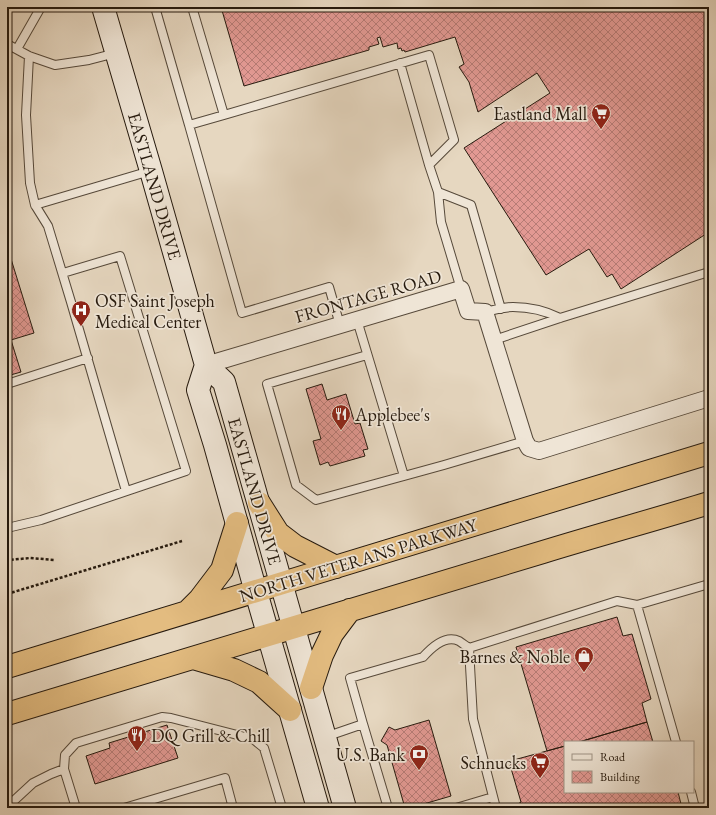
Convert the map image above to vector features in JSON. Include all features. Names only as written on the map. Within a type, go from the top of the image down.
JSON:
[{"type":"highway","name":"NORTH VETERANS PARKWAY","points":[[7,667],[709,453]]},
{"type":"highway","points":[[259,503],[278,533],[295,546],[336,567]]},
{"type":"highway","points":[[7,714],[294,626],[709,503]]},
{"type":"highway","points":[[187,612],[200,599],[222,570],[237,523]]},
{"type":"highway","points":[[311,688],[322,655],[332,634],[350,610]]},
{"type":"highway","points":[[193,658],[234,670],[259,682],[290,710]]},
{"type":"main road","name":"EASTLAND DRIVE","points":[[103,7],[206,365],[224,382],[345,808]]},
{"type":"main road","name":"EASTLAND DRIVE","points":[[206,365],[198,390],[318,808]]},
{"type":"street","name":"FRONTAGE ROAD","points":[[206,365],[461,289],[468,311],[485,312]]},
{"type":"street","points":[[485,312],[525,441],[529,448],[538,451],[709,398]]},
{"type":"lane","points":[[17,50],[41,7]]},
{"type":"lane","points":[[155,7],[242,313],[329,287],[340,325]]},
{"type":"lane","points":[[192,7],[224,115]]},
{"type":"lane","points":[[7,44],[29,56],[55,65],[89,60],[116,52]]},
{"type":"lane","points":[[29,56],[26,115],[30,183],[35,205],[48,226],[63,273],[126,491]]},
{"type":"lane","points":[[189,125],[400,63],[429,56],[454,140],[429,165]]},
{"type":"lane","points":[[400,63],[438,192],[441,222],[461,289]]},
{"type":"lane","points":[[35,205],[151,171]]},
{"type":"lane","points":[[438,192],[471,205],[501,309]]},
{"type":"lane","points":[[7,528],[41,520],[186,471],[120,256],[63,273]]},
{"type":"lane","points":[[494,340],[709,272]]},
{"type":"lane","points":[[485,312],[513,307],[550,313],[560,318]]},
{"type":"lane","points":[[357,320],[404,476]]},
{"type":"lane","points":[[367,355],[267,384],[296,485],[316,500],[525,441]]},
{"type":"lane","points":[[7,384],[88,358]]},
{"type":"lane","points":[[469,648],[617,601],[636,605],[709,584]]},
{"type":"lane","points":[[636,605],[676,741]]},
{"type":"lane","points":[[388,808],[350,678],[423,657],[431,648],[445,640],[457,640],[469,648]]},
{"type":"lane","points":[[469,648],[473,719],[496,808]]},
{"type":"lane","points":[[76,808],[64,769],[65,755],[76,743],[162,717],[253,739],[264,748],[282,808]]},
{"type":"lane","points":[[325,737],[363,724]]},
{"type":"lane","points":[[7,807],[33,783],[64,769]]},
{"type":"lane","points":[[124,808],[225,778],[233,808]]},
{"type":"lane","points":[[691,793],[695,808]]},
{"type":"lane","points":[[456,808],[493,797]]},
{"type":"lane","points":[[7,798],[17,798]]},
{"type":"path","points":[[7,594],[182,541]]},
{"type":"path","points":[[7,552],[9,560],[30,558],[55,560]]},
{"type":"building","name":"Eastland Mall","points":[[221,7],[709,7],[709,232],[621,289],[612,274],[607,277],[589,249],[546,275],[464,148],[550,93],[537,73],[478,112],[469,82],[459,67],[464,64],[455,37],[405,52],[404,50],[402,51],[401,48],[398,49],[397,43],[383,47],[380,37],[377,38],[379,44],[369,47],[369,50],[244,86]]},
{"type":"building","points":[[7,246],[34,333],[11,340],[21,372],[7,376]]},
{"type":"building","name":"Applebee's","points":[[322,384],[327,400],[346,394],[355,424],[360,423],[368,449],[363,450],[365,456],[330,466],[328,462],[320,465],[313,441],[321,439],[306,389]]},
{"type":"building","name":"Barnes & Noble","points":[[617,617],[623,636],[632,634],[651,699],[642,703],[647,722],[582,741],[564,741],[564,746],[547,751],[516,647]]},
{"type":"building","name":"U.S. Bank","points":[[429,720],[451,796],[410,808],[405,808],[387,745],[381,741],[389,727],[395,730]]},
{"type":"building","name":"Schnucks","points":[[647,722],[653,741],[582,741]]},
{"type":"building","name":"DQ Grill & Chill","points":[[167,725],[178,758],[95,784],[86,756],[110,748],[109,743]]},
{"type":"building","name":"Schnucks","points":[[564,746],[564,793],[678,793],[682,808],[512,808],[521,802],[510,761]]},
{"type":"place","name":"Eastland Mall","points":[[601,130]]},
{"type":"place","name":"OSF Saint Joseph Medical Center","points":[[81,327]]},
{"type":"place","name":"Applebee's","points":[[341,431]]},
{"type":"place","name":"Barnes & Noble","points":[[584,673]]},
{"type":"place","name":"DQ Grill & Chill","points":[[137,752]]},
{"type":"place","name":"U.S. Bank","points":[[419,771]]},
{"type":"place","name":"Schnucks","points":[[540,779]]}]
